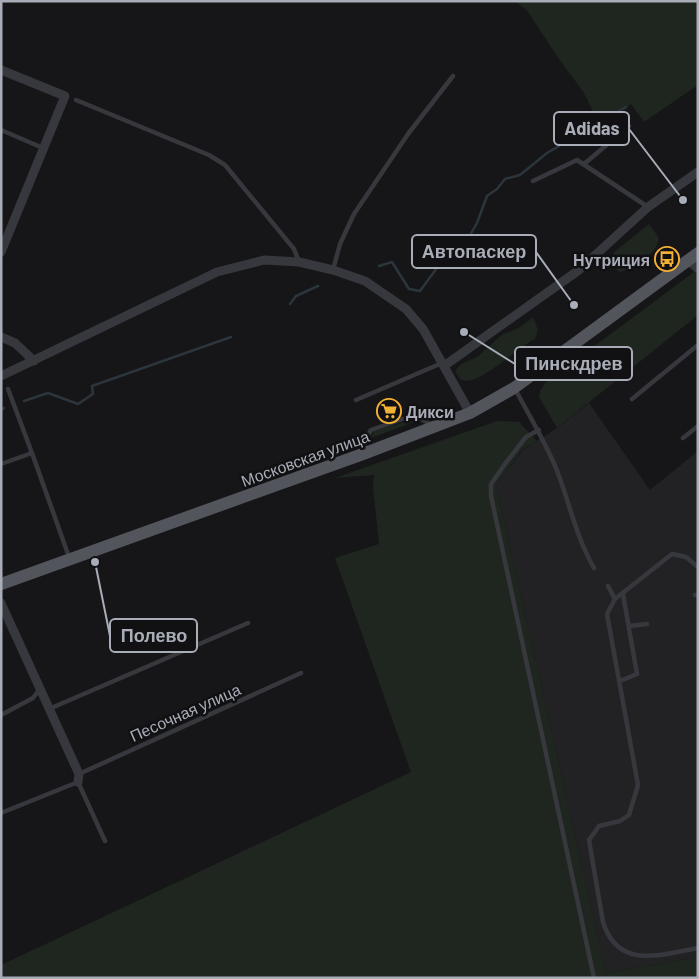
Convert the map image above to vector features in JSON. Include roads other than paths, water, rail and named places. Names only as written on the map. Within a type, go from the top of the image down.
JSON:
[{"type":"main road","name":"Московская улица","points":[[1,584],[363,454],[470,413],[514,388],[693,256]]},
{"type":"street","points":[[1,70],[64,96],[1,252]]},
{"type":"street","points":[[443,364],[579,270],[648,207],[698,172]]},
{"type":"street","points":[[693,256],[698,269]]},
{"type":"street","points":[[1,376],[217,272],[264,260],[298,262],[333,270],[365,281],[406,308],[423,329],[470,413]]},
{"type":"street","points":[[1,338],[14,343],[34,361]]},
{"type":"street","points":[[1,603],[78,778]]},
{"type":"lane","points":[[333,270],[340,244],[354,214],[408,134],[453,76]]},
{"type":"lane","points":[[76,100],[209,155],[224,165],[294,249],[298,262]]},
{"type":"lane","points":[[584,164],[629,126]]},
{"type":"lane","points":[[1,130],[43,148]]},
{"type":"lane","points":[[533,181],[577,160],[648,207]]},
{"type":"lane","points":[[632,399],[698,345]]},
{"type":"lane","points":[[356,400],[443,364]]},
{"type":"lane","points":[[514,388],[539,430],[556,468],[586,554],[594,568]]},
{"type":"lane","points":[[8,389],[70,559]]},
{"type":"lane","points":[[363,454],[365,440],[371,430],[414,415],[435,427]]},
{"type":"lane","points":[[683,438],[698,426]]},
{"type":"lane","points":[[539,430],[526,437],[505,464],[491,484],[491,496],[594,978]]},
{"type":"lane","points":[[1,464],[32,453]]},
{"type":"lane","points":[[698,567],[686,557],[672,554],[615,599],[607,614],[638,785],[628,815],[620,821],[600,826],[589,840],[603,922],[607,935],[618,947],[630,954],[648,957],[698,948]]},
{"type":"lane","points":[[608,586],[615,599]]},
{"type":"lane","points":[[620,681],[636,674],[623,594]]},
{"type":"lane","points":[[49,709],[248,623]]},
{"type":"lane","points":[[629,626],[647,624]]},
{"type":"lane","name":"Песочная улица","points":[[1,813],[301,672]]},
{"type":"lane","points":[[1,715],[33,698],[39,689]]},
{"type":"lane","points":[[78,778],[105,841]]},
{"type":"waterway","points":[[379,266],[392,262],[409,289],[420,291],[445,257],[465,244],[477,223],[487,196],[497,189],[505,179],[520,175],[547,153],[626,107]]},
{"type":"waterway","points":[[290,304],[296,296],[318,286]]},
{"type":"waterway","points":[[24,401],[48,393],[78,404],[93,394],[92,386],[231,337]]},
{"type":"place","name":"Adidas","points":[[683,200]]},
{"type":"place","name":"Нутриция","points":[[667,259]]},
{"type":"place","name":"Автопаскер","points":[[574,305]]},
{"type":"place","name":"Пинскдрев","points":[[464,332]]},
{"type":"place","name":"Дикси","points":[[389,411]]},
{"type":"place","name":"Полево","points":[[95,562]]}]
